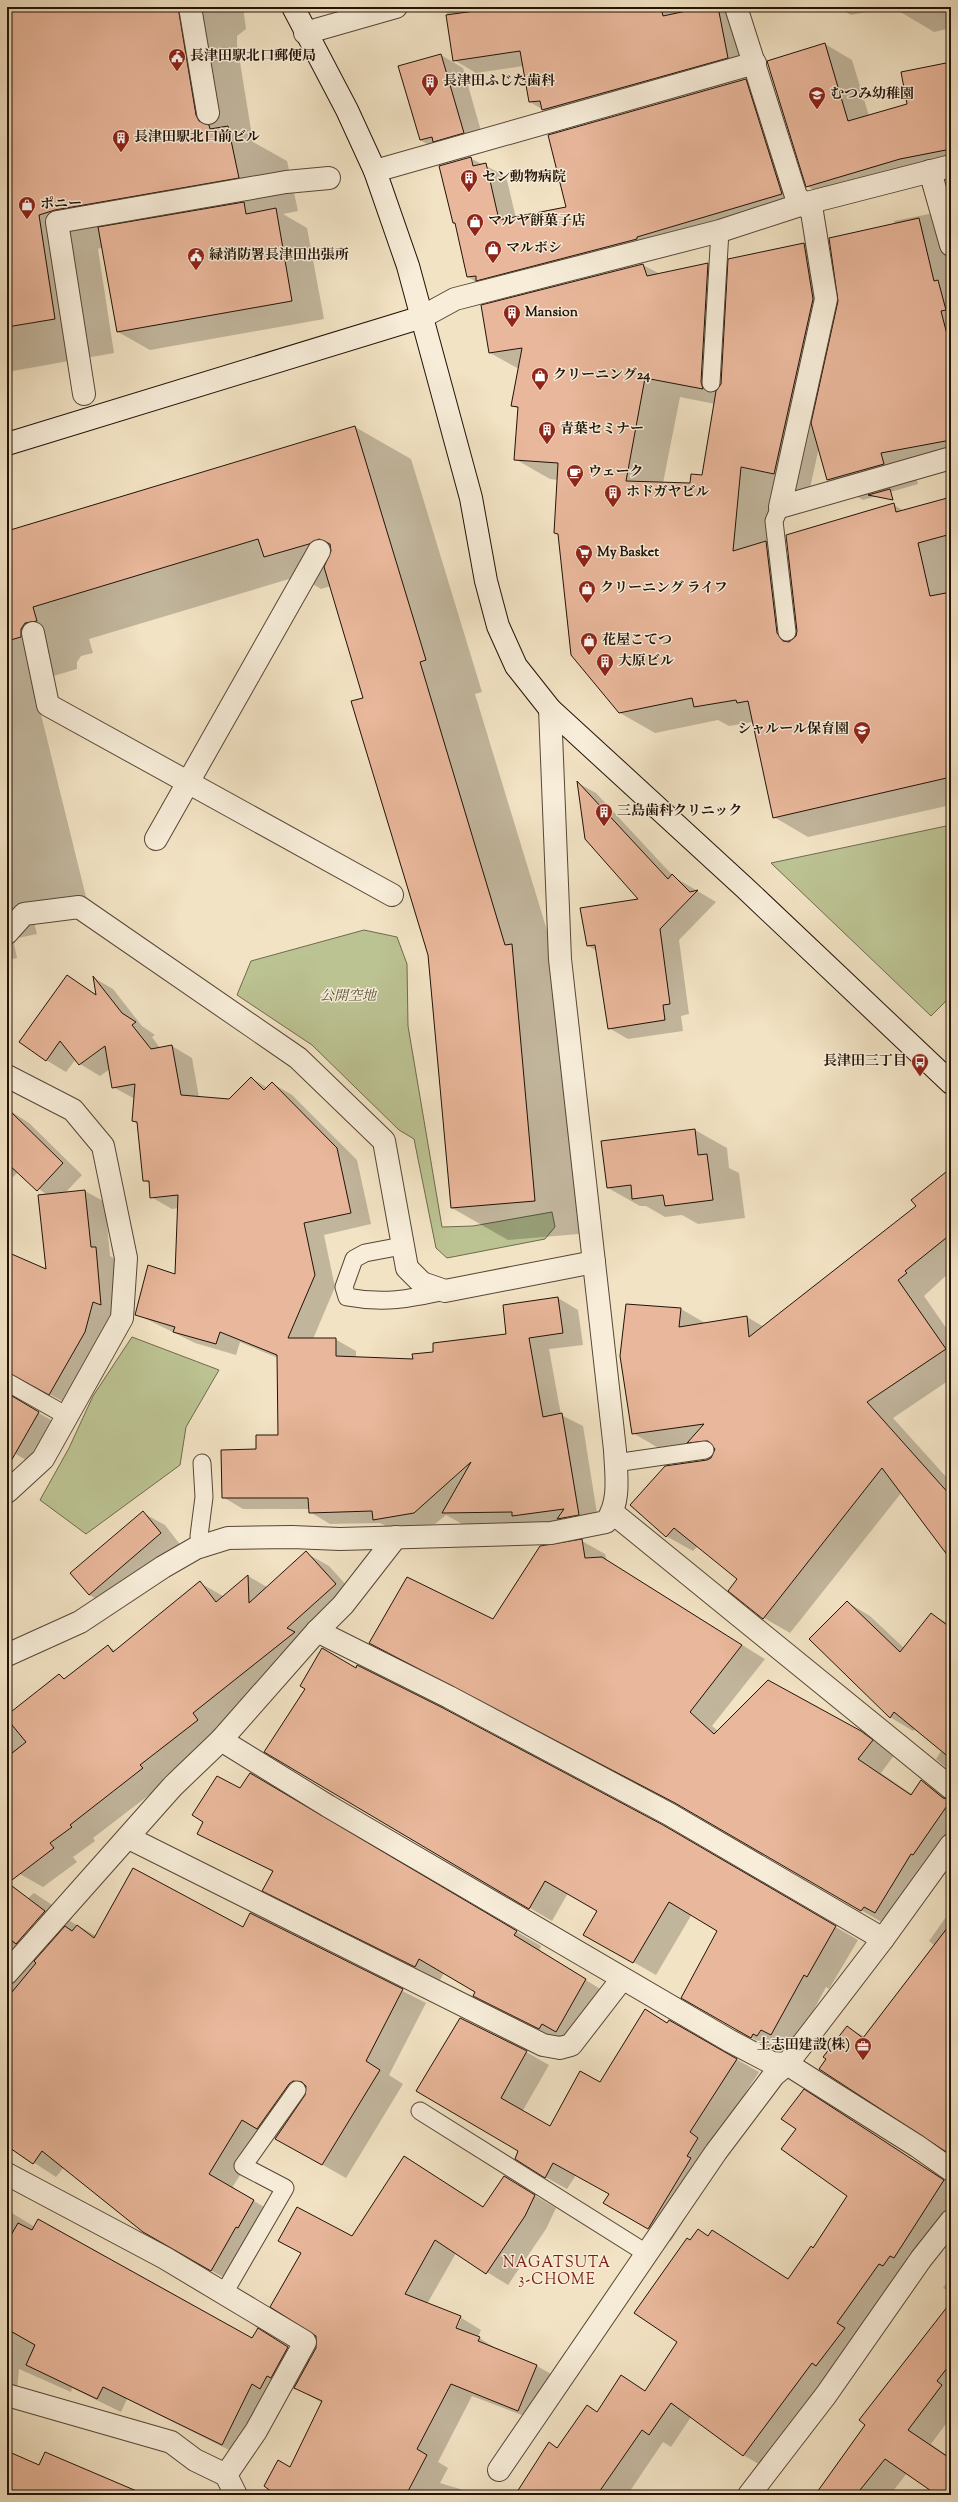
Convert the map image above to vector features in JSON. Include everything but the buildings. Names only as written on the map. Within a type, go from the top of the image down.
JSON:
[{"type":"street","points":[[190,7],[208,113]]},
{"type":"street","points":[[293,7],[305,33],[347,110],[375,171],[408,266],[471,498],[486,581],[498,626],[516,666],[550,709],[745,888],[951,1083]]},
{"type":"street","points":[[305,33],[396,7]]},
{"type":"street","points":[[736,7],[796,196],[812,212],[826,300],[780,507],[951,458]]},
{"type":"street","points":[[375,171],[755,63]]},
{"type":"street","points":[[7,444],[422,316],[455,299],[720,231],[803,204],[951,166]]},
{"type":"street","points":[[930,172],[951,245]]},
{"type":"street","points":[[84,394],[57,222],[286,182],[329,178]]},
{"type":"street","points":[[156,839],[319,550]]},
{"type":"street","points":[[33,633],[48,705],[392,895]]},
{"type":"street","points":[[7,1655],[80,1622],[163,1567],[196,1548],[228,1538],[396,1537],[551,1533],[606,1522],[613,1513],[617,1487],[616,1463],[560,959],[550,709]]},
{"type":"street","points":[[7,932],[24,914],[80,906],[298,1058],[384,1141],[407,1268],[422,1283],[445,1291],[594,1262]]},
{"type":"street","points":[[7,1076],[73,1110],[103,1146],[126,1258],[122,1318],[43,1459],[7,1492]]},
{"type":"street","points":[[613,1513],[951,1788]]},
{"type":"street","points":[[7,1973],[129,1838],[173,1786],[221,1740],[317,1631],[343,1605],[396,1537]]},
{"type":"street","points":[[317,1631],[456,1701],[669,1814],[883,1939]]},
{"type":"street","points":[[221,1740],[328,1806],[622,1978],[772,2063],[787,2064],[918,2146],[951,2170]]},
{"type":"street","points":[[129,1838],[543,2045],[560,2048],[571,2045],[622,1978]]},
{"type":"street","points":[[499,2470],[716,2152],[774,2075],[787,2064],[883,1939],[951,1844]]},
{"type":"street","points":[[7,2174],[165,2258],[224,2292],[305,2342],[256,2431],[226,2475]]},
{"type":"street","points":[[749,2495],[826,2395],[921,2260],[951,2221]]},
{"type":"street","points":[[7,2395],[171,2442],[195,2460],[226,2475],[236,2495]]},
{"type":"lane","points":[[711,383],[720,231]]},
{"type":"lane","points":[[780,507],[774,521],[787,632]]},
{"type":"lane","points":[[402,1246],[366,1253],[354,1259],[344,1287],[347,1297],[374,1302],[402,1301],[445,1291]]},
{"type":"lane","points":[[7,1382],[67,1416]]},
{"type":"lane","points":[[616,1463],[705,1450]]},
{"type":"lane","points":[[202,1462],[204,1497],[199,1536],[204,1546]]},
{"type":"lane","points":[[224,2292],[286,2188],[243,2166],[297,2090]]},
{"type":"lane","points":[[420,2111],[646,2253]]},
{"type":"green space","points":[[951,825],[951,996],[931,1016],[771,863]]},
{"type":"green space","name":"公開空地","points":[[364,930],[397,937],[407,964],[408,1026],[442,1227],[473,1226],[552,1212],[555,1227],[545,1239],[447,1258],[436,1248],[414,1139],[399,1130],[312,1045],[237,995],[251,961]]},
{"type":"green space","points":[[132,1337],[219,1370],[186,1427],[180,1465],[86,1534],[40,1500],[69,1448],[93,1396]]},
{"type":"place","name":"長津田駅北口郵便局","points":[[177,72]]},
{"type":"place","name":"長津田ふじた歯科","points":[[430,97]]},
{"type":"place","name":"むつみ幼稚園","points":[[817,110]]},
{"type":"place","name":"長津田駅北口前ビル","points":[[121,153]]},
{"type":"place","name":"セン動物病院","points":[[469,193]]},
{"type":"place","name":"ポニー","points":[[27,220]]},
{"type":"place","name":"マルヤ餅菓子店","points":[[475,237]]},
{"type":"place","name":"マルボシ","points":[[493,264]]},
{"type":"place","name":"緑消防署長津田出張所","points":[[196,271]]},
{"type":"place","name":"Mansion","points":[[512,328]]},
{"type":"place","name":"クリーニング24","points":[[540,391]]},
{"type":"place","name":"青葉セミナー","points":[[547,445]]},
{"type":"place","name":"ウェーク","points":[[575,488]]},
{"type":"place","name":"ホドガヤビル","points":[[613,508]]},
{"type":"place","name":"My Basket","points":[[584,568]]},
{"type":"place","name":"クリーニング ライフ","points":[[587,604]]},
{"type":"place","name":"花屋こてつ","points":[[589,656]]},
{"type":"place","name":"大原ビル","points":[[605,677]]},
{"type":"place","name":"シャルール保育園","points":[[862,745]]},
{"type":"place","name":"三島歯科クリニック","points":[[604,827]]},
{"type":"place","name":"長津田三丁目","points":[[920,1077]]},
{"type":"place","name":"土志田建設(株)","points":[[863,2061]]},
{"type":"district","name":"NAGATSUTA 3-CHOME","points":[[557,2272]]}]
